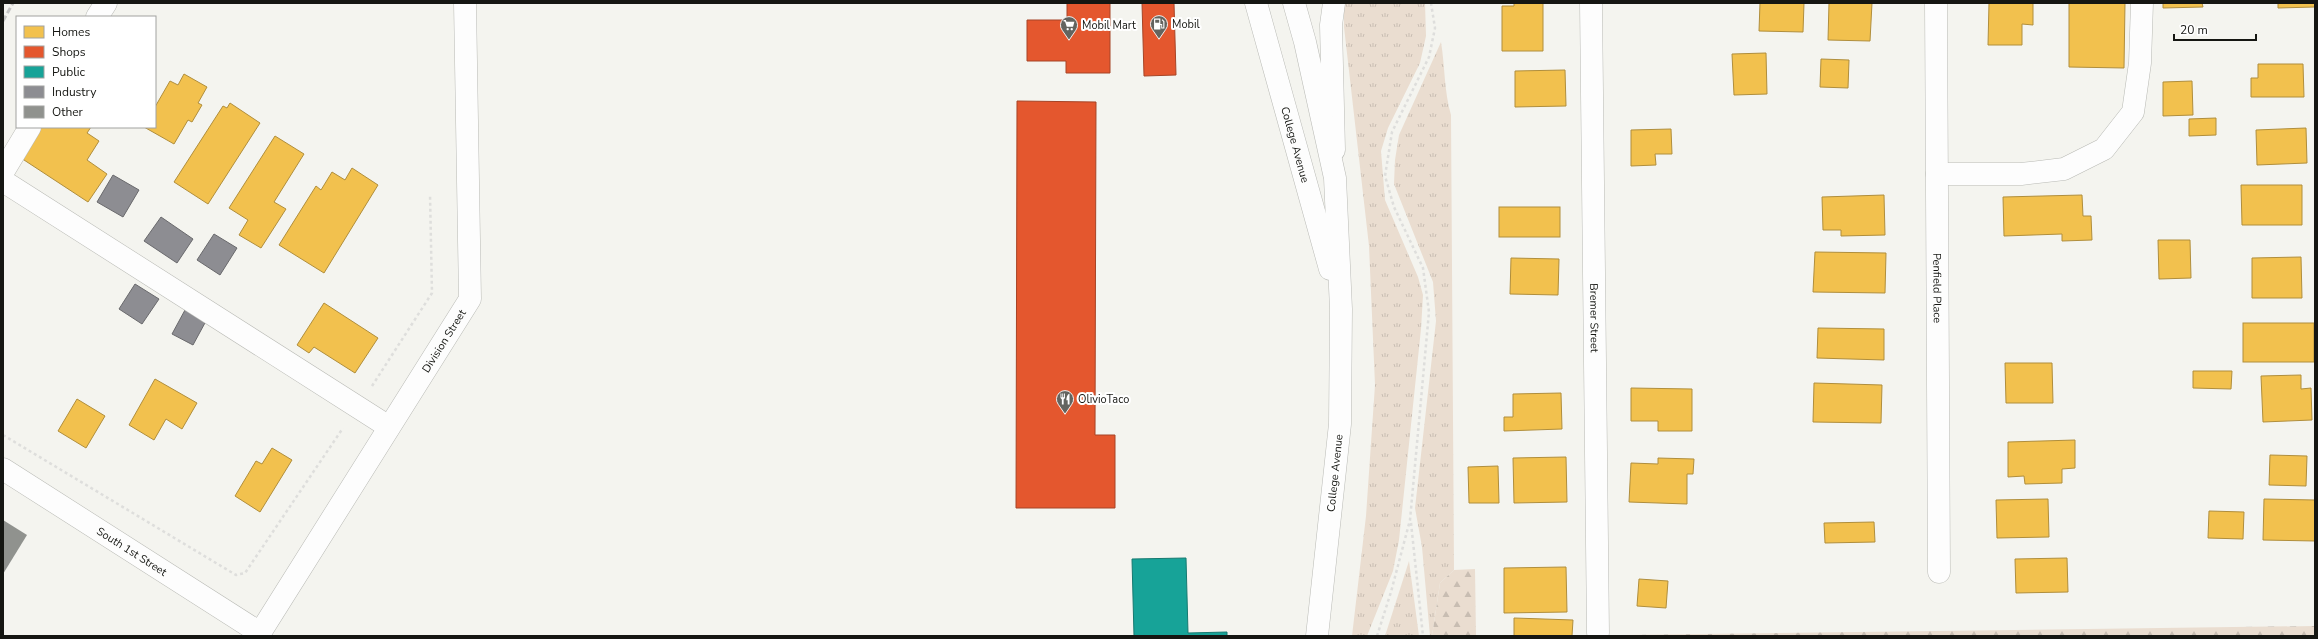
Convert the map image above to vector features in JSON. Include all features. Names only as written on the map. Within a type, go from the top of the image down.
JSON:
[{"type":"street","points":[[98,16],[106,3]]},
{"type":"street","name":"Division Street","points":[[260,633],[470,299],[466,3]]},
{"type":"street","name":"College Avenue","points":[[1256,3],[1341,309]]},
{"type":"street","name":"College Avenue","points":[[1294,3],[1306,42],[1335,178],[1341,309],[1340,424],[1317,636]]},
{"type":"street","points":[[1334,3],[1331,25],[1335,178]]},
{"type":"street","name":"Bremer Street","points":[[1591,3],[1598,634]]},
{"type":"street","name":"Penfield Place","points":[[1936,3],[1939,572]]},
{"type":"street","points":[[1937,174],[2021,174],[2064,168],[2104,149],[2133,112],[2140,63],[2142,3]]},
{"type":"street","points":[[3,172],[29,128]]},
{"type":"street","points":[[3,181],[389,427]]},
{"type":"street","name":"South 1st Street","points":[[3,469],[260,633]]},
{"type":"path","points":[[1377,636],[1391,592],[1410,520],[1430,312],[1423,268],[1394,207],[1385,176],[1392,132],[1429,57],[1435,28],[1431,3]]},
{"type":"path","points":[[3,434],[236,575],[245,573],[358,407],[432,293],[430,194]]},
{"type":"path","points":[[1410,520],[1423,636]]},
{"type":"green space","points":[[1344,3],[1425,3],[1426,36],[1420,63],[1388,128],[1381,151],[1385,200],[1418,277],[1423,295],[1421,329],[1399,540],[1393,571],[1367,636],[1352,636],[1366,516],[1375,385],[1369,246],[1344,27]]},
{"type":"green space","points":[[1441,42],[1447,97],[1451,115],[1454,570],[1440,583],[1432,636],[1430,636],[1422,547],[1415,508],[1436,321],[1433,282],[1394,184],[1395,160],[1399,135]]},
{"type":"green space","points":[[1409,561],[1419,636],[1385,636]]},
{"type":"green space","points":[[1475,569],[1476,636],[1432,636],[1440,583],[1454,570]]},
{"type":"green space","points":[[2315,626],[2315,636],[1620,636],[1620,635]]},
{"type":"building: Homes","points":[[1514,3],[1543,3],[1543,51],[1502,51],[1502,6],[1514,6]]},
{"type":"building: Homes","points":[[1760,3],[1804,3],[1803,32],[1759,31]]},
{"type":"building: Homes","points":[[1829,3],[1872,3],[1870,41],[1828,40]]},
{"type":"building: Homes","points":[[1989,3],[2033,3],[2033,25],[2022,24],[2022,45],[1988,45]]},
{"type":"building: Homes","points":[[2069,3],[2125,3],[2124,68],[2069,67]]},
{"type":"building: Homes","points":[[2163,3],[2202,3],[2203,7],[2163,8]]},
{"type":"building: Homes","points":[[2278,3],[2315,3],[2315,7],[2278,8]]},
{"type":"building: Homes","points":[[1766,53],[1767,94],[1734,95],[1732,54]]},
{"type":"building: Homes","points":[[1821,59],[1849,60],[1848,88],[1820,87]]},
{"type":"building: Homes","points":[[2258,64],[2303,64],[2304,97],[2251,97],[2251,78],[2258,78]]},
{"type":"building: Homes","points":[[1565,70],[1566,106],[1515,107],[1515,71]]},
{"type":"building: Homes","points":[[184,74],[207,87],[198,103],[202,105],[192,122],[188,120],[174,144],[146,128],[156,128],[156,105],[170,81],[178,85]]},
{"type":"building: Homes","points":[[2192,81],[2193,115],[2163,116],[2163,82]]},
{"type":"building: Homes","points":[[230,103],[260,123],[208,204],[174,182],[223,106],[227,108]]},
{"type":"building: Homes","points":[[2216,118],[2216,135],[2189,136],[2189,119]]},
{"type":"building: Homes","points":[[40,128],[90,128],[87,133],[99,141],[87,160],[107,174],[88,202],[21,158]]},
{"type":"building: Homes","points":[[2306,128],[2307,163],[2257,165],[2256,130]]},
{"type":"building: Homes","points":[[1671,129],[1672,154],[1655,154],[1656,165],[1631,166],[1631,130]]},
{"type":"building: Homes","points":[[275,136],[304,154],[274,202],[286,209],[261,248],[239,235],[248,220],[229,208]]},
{"type":"building: Homes","points":[[352,168],[378,185],[324,273],[279,245],[316,186],[321,190],[332,172],[345,180]]},
{"type":"building: Homes","points":[[2241,185],[2302,185],[2302,225],[2242,225]]},
{"type":"building: Homes","points":[[1884,195],[1885,235],[1841,236],[1841,230],[1823,230],[1822,197]]},
{"type":"building: Homes","points":[[2082,195],[2083,216],[2091,216],[2092,240],[2062,241],[2062,234],[2004,236],[2003,197]]},
{"type":"building: Homes","points":[[1499,207],[1560,207],[1560,237],[1499,237]]},
{"type":"building: Homes","points":[[2158,240],[2190,240],[2191,278],[2159,279]]},
{"type":"building: Homes","points":[[1815,252],[1886,253],[1885,293],[1813,292]]},
{"type":"building: Homes","points":[[2301,257],[2302,298],[2252,298],[2252,258]]},
{"type":"building: Homes","points":[[1511,258],[1559,259],[1558,295],[1510,294]]},
{"type":"building: Homes","points":[[324,303],[378,338],[355,373],[314,347],[309,353],[297,345]]},
{"type":"building: Homes","points":[[2243,323],[2314,323],[2314,362],[2243,362]]},
{"type":"building: Homes","points":[[1818,328],[1884,329],[1884,360],[1817,358]]},
{"type":"building: Homes","points":[[2005,363],[2052,363],[2053,403],[2006,403]]},
{"type":"building: Homes","points":[[2193,371],[2232,371],[2231,389],[2193,388]]},
{"type":"building: Homes","points":[[2301,375],[2301,389],[2311,388],[2312,420],[2263,422],[2261,376]]},
{"type":"building: Homes","points":[[155,379],[197,403],[182,429],[166,419],[154,440],[129,425]]},
{"type":"building: Homes","points":[[1814,383],[1882,385],[1881,423],[1813,422]]},
{"type":"building: Homes","points":[[1631,388],[1692,389],[1692,431],[1658,431],[1658,421],[1631,421]]},
{"type":"building: Homes","points":[[1561,393],[1562,429],[1504,431],[1504,417],[1513,417],[1513,394]]},
{"type":"building: Homes","points":[[77,399],[105,416],[86,448],[58,431]]},
{"type":"building: Homes","points":[[2075,440],[2075,468],[2062,469],[2062,483],[2025,484],[2024,476],[2008,477],[2008,442]]},
{"type":"building: Homes","points":[[272,448],[292,460],[260,512],[235,496],[256,461],[262,464]]},
{"type":"building: Homes","points":[[2270,455],[2307,456],[2306,486],[2269,485]]},
{"type":"building: Homes","points":[[1566,457],[1567,502],[1514,503],[1513,458]]},
{"type":"building: Homes","points":[[1658,458],[1694,459],[1693,474],[1687,474],[1687,504],[1629,502],[1631,463],[1658,464]]},
{"type":"building: Homes","points":[[1498,466],[1499,503],[1469,503],[1468,467]]},
{"type":"building: Homes","points":[[2048,499],[2049,537],[1997,538],[1996,500]]},
{"type":"building: Homes","points":[[2264,499],[2315,500],[2315,541],[2263,540]]},
{"type":"building: Homes","points":[[2209,511],[2244,512],[2243,539],[2208,538]]},
{"type":"building: Homes","points":[[1874,522],[1875,542],[1825,543],[1824,523]]},
{"type":"building: Homes","points":[[2067,558],[2068,592],[2016,593],[2015,559]]},
{"type":"building: Homes","points":[[1566,567],[1567,612],[1504,613],[1504,568]]},
{"type":"building: Homes","points":[[1639,579],[1668,581],[1666,608],[1637,606]]},
{"type":"building: Homes","points":[[1514,618],[1573,620],[1572,636],[1514,636]]},
{"type":"building: Shops","name":"Mobil Mart","points":[[1067,3],[1110,3],[1110,73],[1066,73],[1066,61],[1027,61],[1027,20],[1067,20]]},
{"type":"building: Shops","name":"Mobil","points":[[1142,3],[1174,3],[1176,75],[1144,76]]},
{"type":"building: Shops","points":[[1017,101],[1096,102],[1095,435],[1115,435],[1115,508],[1016,508]]},
{"type":"building: Public","points":[[1186,558],[1188,633],[1227,632],[1227,636],[1134,636],[1132,559]]},
{"type":"building: Industry","points":[[113,175],[139,190],[123,217],[97,202]]},
{"type":"building: Industry","points":[[161,217],[193,239],[177,263],[144,241]]},
{"type":"building: Industry","points":[[214,234],[237,248],[220,275],[197,260]]},
{"type":"building: Industry","points":[[135,284],[159,299],[142,324],[119,309]]},
{"type":"building: Industry","points":[[185,310],[206,321],[193,345],[172,334]]},
{"type":"building: Other","points":[[3,520],[27,535],[3,574]]},
{"type":"railway","points":[[3,21],[13,3]]},
{"type":"place","name":"Mobil","points":[[1159,39]]},
{"type":"place","name":"Mobil Mart","points":[[1069,40]]},
{"type":"place","name":"OlivioTaco","points":[[1065,414]]}]
